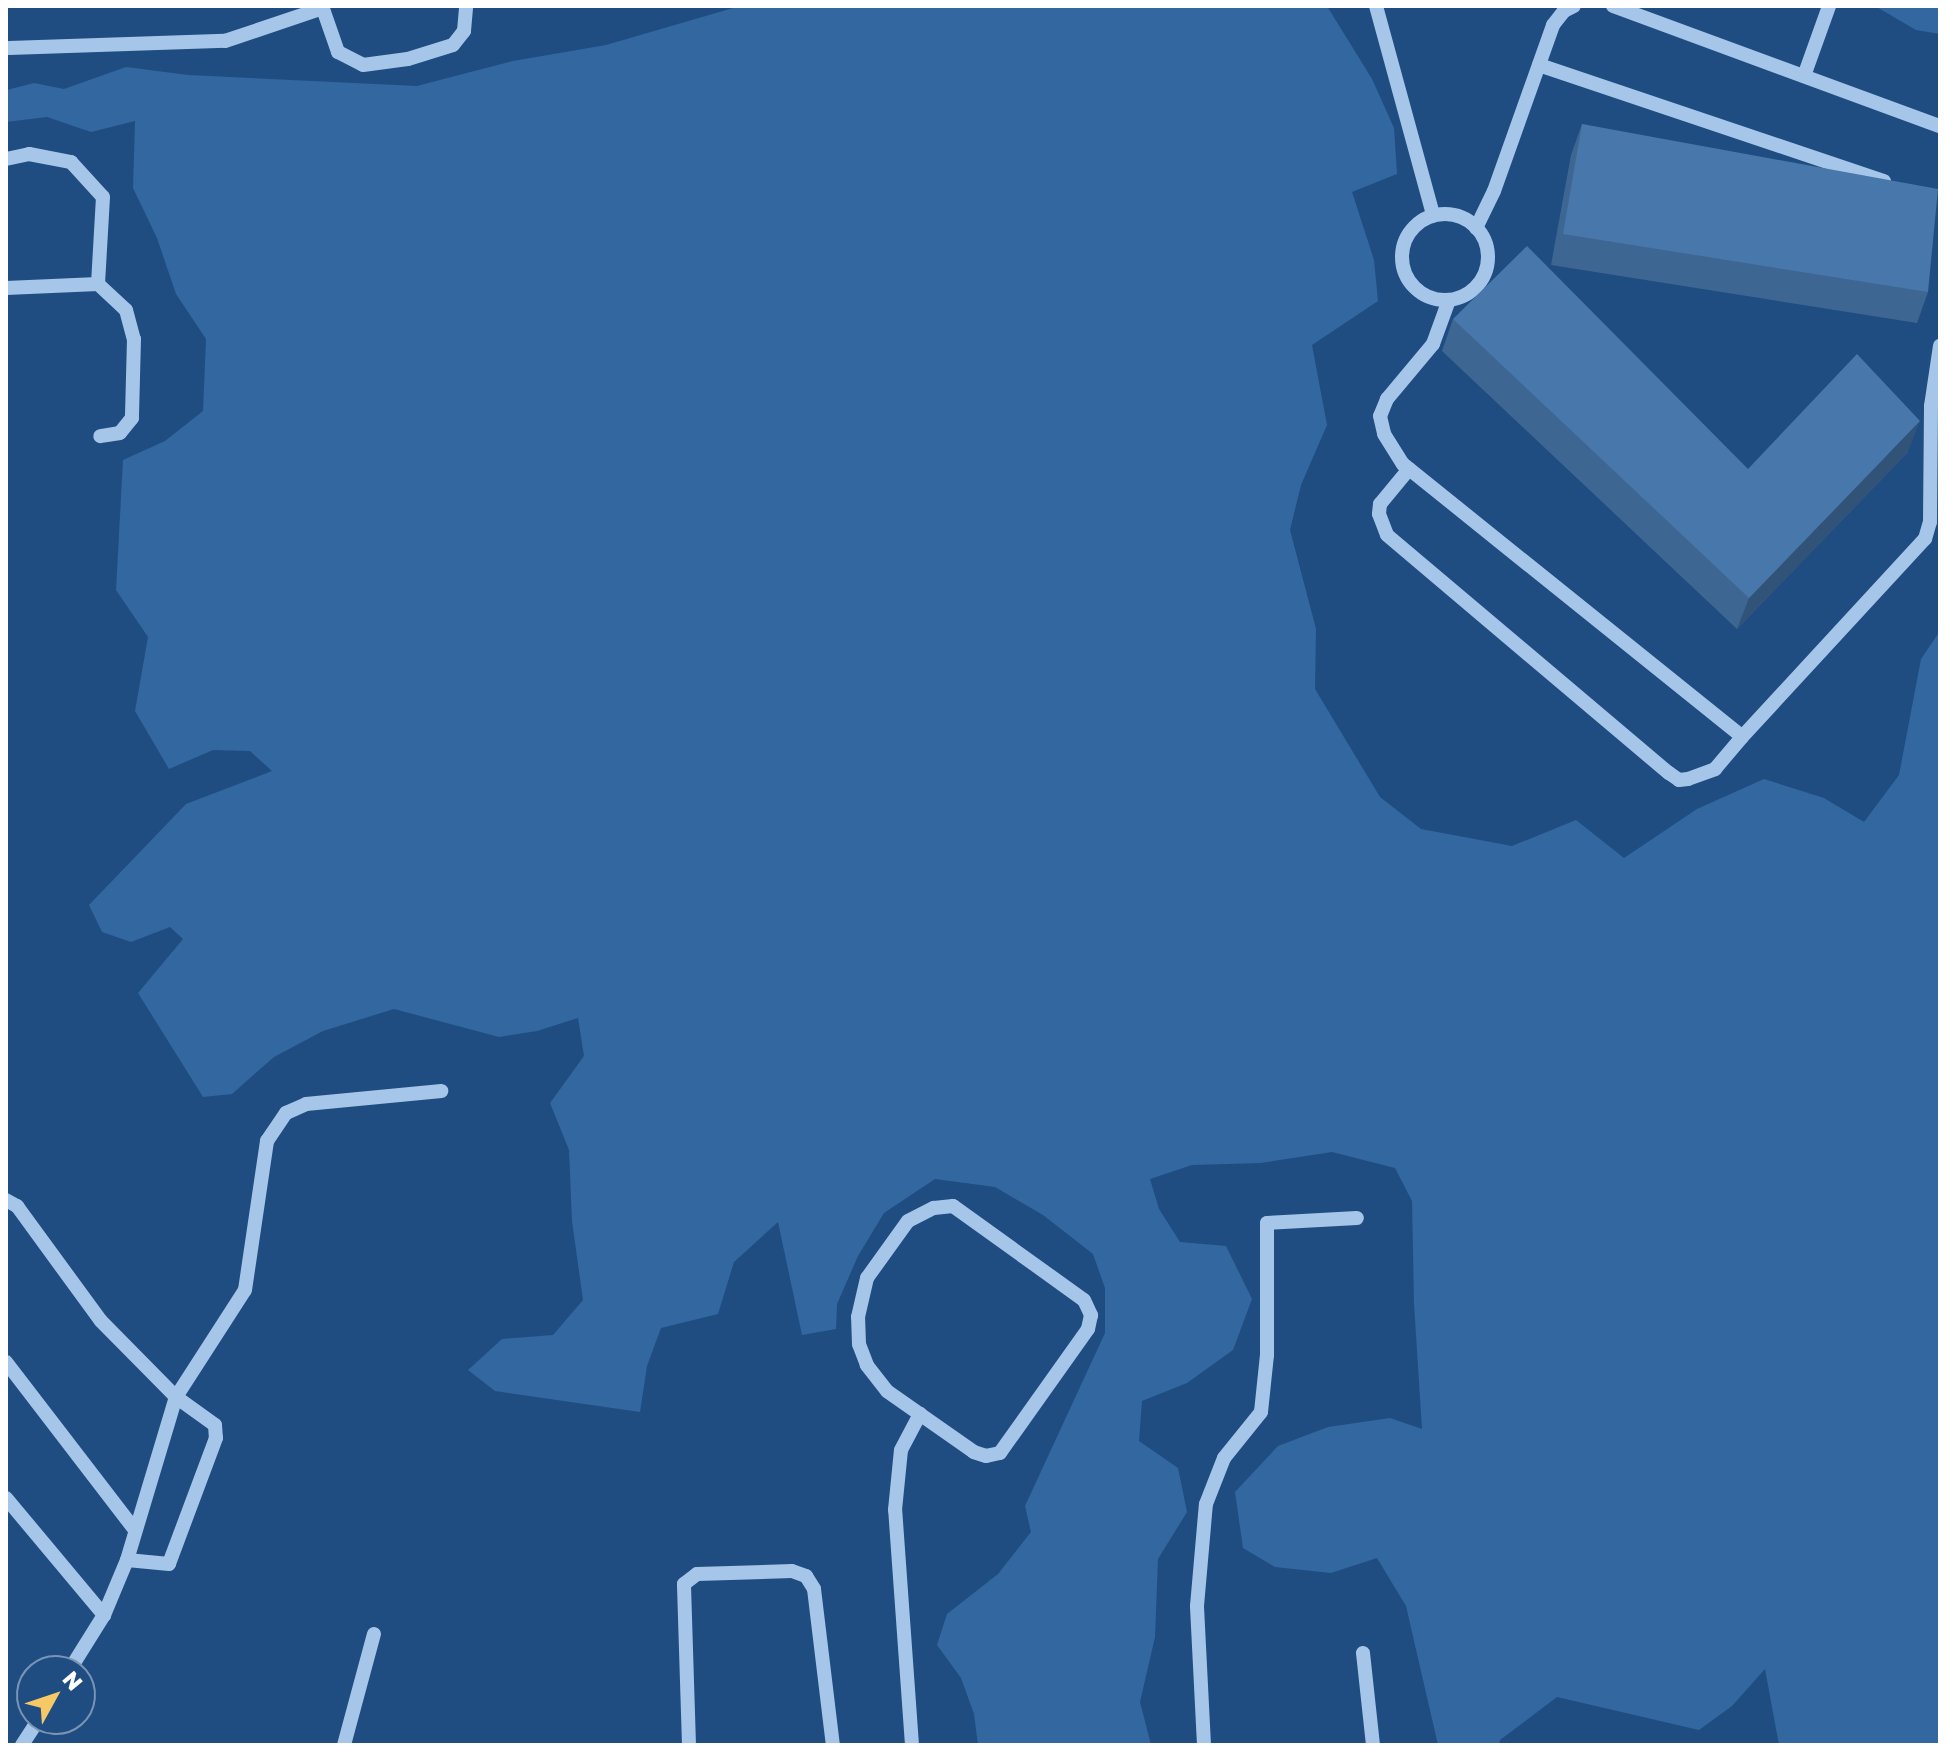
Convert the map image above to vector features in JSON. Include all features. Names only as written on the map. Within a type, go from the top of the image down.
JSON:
[{"type":"lane","points":[[9,48],[225,41],[322,7],[338,52],[363,65],[408,59],[453,45],[464,31],[466,6]]},
{"type":"lane","points":[[1376,6],[1433,215]]},
{"type":"lane","points":[[1476,228],[1494,191],[1553,25],[1564,11],[1574,6]]},
{"type":"lane","points":[[1613,6],[1940,126]]},
{"type":"lane","points":[[1804,76],[1829,6]]},
{"type":"lane","points":[[1539,65],[1895,186]]},
{"type":"lane","points":[[6,159],[29,154],[71,162],[103,197],[98,284]]},
{"type":"lane","points":[[1433,215],[1461,217],[1476,228],[1487,245],[1485,273],[1467,294],[1449,300],[1426,296],[1415,288],[1403,262],[1409,233],[1433,215]]},
{"type":"lane","points":[[6,288],[98,284],[126,310],[134,339],[132,418],[120,433],[100,436]]},
{"type":"lane","points":[[1449,300],[1433,344],[1387,399],[1380,416],[1384,434],[1409,469],[1742,737]]},
{"type":"lane","points":[[1409,469],[1380,504],[1379,514],[1387,535],[1669,773],[1679,780],[1688,779],[1715,769],[1925,539],[1930,522],[1931,406],[1940,346]]},
{"type":"lane","points":[[79,1655],[104,1615],[127,1560],[176,1397],[245,1290],[267,1141],[286,1113],[306,1104],[441,1091]]},
{"type":"lane","points":[[6,1200],[17,1206],[101,1321],[176,1397],[215,1425],[216,1438],[169,1564],[127,1560]]},
{"type":"lane","points":[[953,1206],[1084,1300],[1091,1315],[1088,1329],[1000,1453],[986,1456],[974,1452],[920,1414],[887,1391],[867,1365],[859,1344],[859,1309],[867,1278],[908,1221],[934,1208],[953,1206]]},
{"type":"lane","points":[[1204,1745],[1197,1606],[1206,1504],[1224,1458],[1261,1412],[1267,1355],[1267,1223],[1357,1218]]},
{"type":"lane","points":[[6,1362],[134,1529]]},
{"type":"lane","points":[[912,1745],[895,1510],[901,1450],[920,1414]]},
{"type":"lane","points":[[6,1498],[104,1615]]},
{"type":"lane","points":[[689,1745],[684,1584],[697,1574],[792,1571],[806,1576],[814,1589],[833,1745]]},
{"type":"lane","points":[[344,1745],[374,1634]]},
{"type":"lane","points":[[1363,1653],[1373,1745]]},
{"type":"shaded area","points":[[740,6],[1327,6],[1372,79],[1394,128],[1397,174],[1352,192],[1374,260],[1378,301],[1312,345],[1327,425],[1301,485],[1290,530],[1316,629],[1315,689],[1380,797],[1421,829],[1512,846],[1576,820],[1624,858],[1697,809],[1764,779],[1824,798],[1864,822],[1899,775],[1921,659],[1940,631],[1940,1745],[1779,1745],[1765,1669],[1732,1706],[1699,1730],[1557,1697],[1500,1740],[1499,1745],[1438,1745],[1406,1606],[1377,1558],[1331,1573],[1275,1567],[1243,1548],[1235,1492],[1278,1446],[1328,1427],[1390,1418],[1422,1429],[1414,1304],[1412,1201],[1395,1168],[1332,1152],[1261,1163],[1192,1165],[1150,1179],[1159,1209],[1180,1242],[1226,1246],[1252,1299],[1233,1350],[1187,1383],[1142,1401],[1139,1441],[1178,1468],[1187,1512],[1158,1559],[1155,1637],[1140,1702],[1151,1745],[978,1745],[974,1714],[961,1678],[937,1645],[947,1614],[998,1574],[1031,1532],[1025,1506],[1105,1333],[1105,1288],[1093,1254],[1043,1215],[995,1187],[935,1179],[884,1213],[858,1256],[837,1304],[836,1329],[802,1335],[778,1222],[734,1262],[718,1314],[661,1328],[647,1366],[640,1412],[495,1391],[468,1370],[502,1339],[553,1335],[583,1300],[572,1221],[569,1150],[550,1103],[584,1056],[578,1018],[537,1031],[499,1037],[394,1009],[323,1031],[274,1057],[232,1094],[203,1097],[138,993],[183,939],[170,927],[131,942],[102,932],[89,905],[186,804],[272,771],[250,751],[213,750],[169,769],[135,711],[148,637],[116,590],[123,460],[165,441],[203,411],[206,339],[176,294],[157,238],[133,188],[135,121],[91,132],[47,117],[6,122],[7,90],[34,83],[64,89],[126,67],[188,75],[417,86],[513,61],[606,45]]},
{"type":"shaded area","points":[[1875,6],[1940,6],[1940,34],[1916,30]]},
{"type":"building","points":[[1582,124],[1938,189],[1928,292],[1563,234]]},
{"type":"building","points":[[1527,246],[1748,469],[1857,354],[1920,421],[1749,598],[1453,319]]}]
